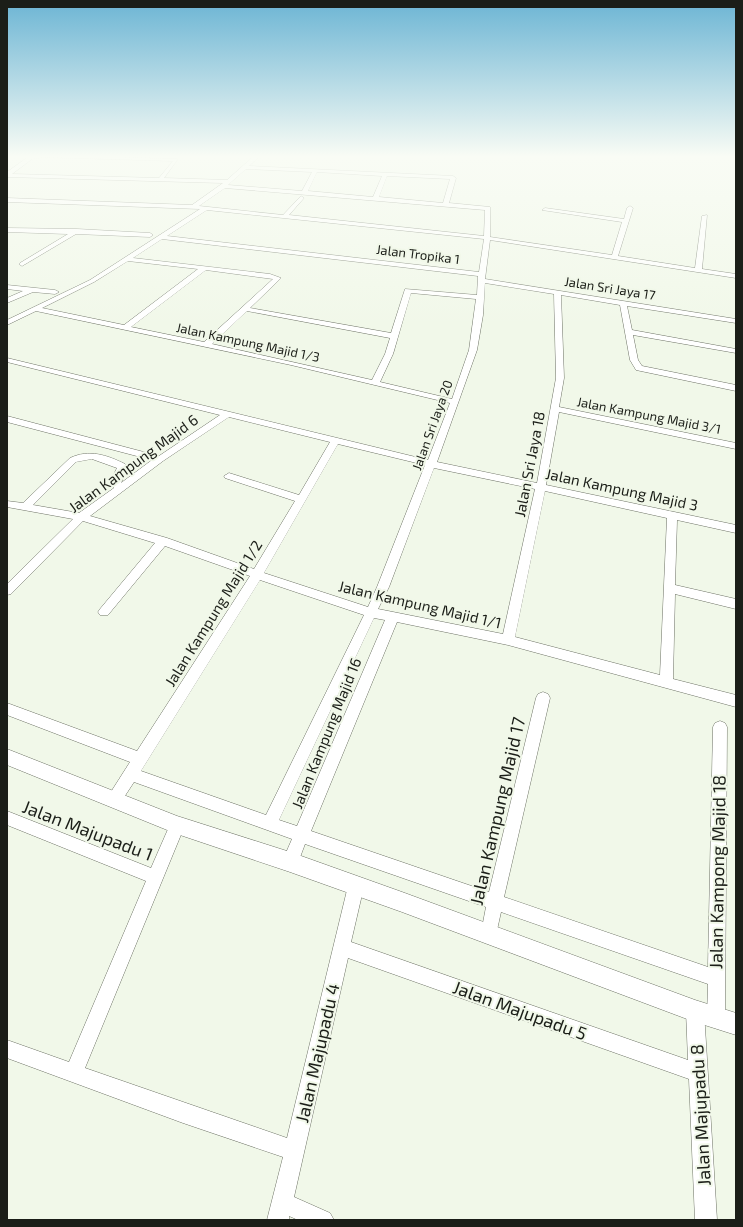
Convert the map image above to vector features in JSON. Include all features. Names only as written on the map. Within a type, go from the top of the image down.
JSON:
[{"type":"street","points":[[92,281],[93,274],[187,212]]},
{"type":"street","points":[[7,323],[92,281],[200,212]]},
{"type":"street","points":[[237,212],[487,236],[615,255],[698,271],[736,276]]},
{"type":"street","points":[[284,217],[288,212]]},
{"type":"street","name":"Jalan Sri Jaya 20","points":[[269,824],[383,587],[455,402],[473,350],[483,274],[488,212]]},
{"type":"street","points":[[560,212],[626,222]]},
{"type":"street","points":[[615,255],[629,212]]},
{"type":"street","points":[[698,271],[705,216]]},
{"type":"street","points":[[8,230],[155,232]]},
{"type":"street","points":[[22,264],[77,232]]},
{"type":"street","name":"Jalan Tropika 1","points":[[162,237],[483,274]]},
{"type":"street","points":[[128,259],[268,275],[278,278],[206,345]]},
{"type":"street","points":[[125,328],[204,268]]},
{"type":"street","name":"Jalan Sri Jaya 17","points":[[483,274],[557,292],[736,321]]},
{"type":"street","points":[[7,287],[55,292]]},
{"type":"street","points":[[7,301],[31,290]]},
{"type":"street","points":[[375,383],[389,354],[408,291],[480,297]]},
{"type":"street","name":"Jalan Sri Jaya 18","points":[[508,640],[556,409],[560,378],[557,292]]},
{"type":"street","points":[[623,302],[634,360],[639,368],[736,388]]},
{"type":"street","name":"Jalan Kampung Majid 1/3","points":[[35,309],[206,345],[455,402]]},
{"type":"street","points":[[246,309],[394,336]]},
{"type":"street","points":[[629,332],[736,351]]},
{"type":"street","points":[[7,360],[432,464]]},
{"type":"street","name":"Jalan Kampung Majid 3/1","points":[[556,409],[736,446]]},
{"type":"street","name":"Jalan Kampung Majid 6","points":[[7,591],[81,517],[160,459],[228,414]]},
{"type":"street","points":[[7,419],[160,459]]},
{"type":"street","name":"Jalan Kampung Majid 1/2","points":[[114,800],[258,573],[336,440]]},
{"type":"street","points":[[25,507],[73,460],[80,456],[86,455],[99,458],[122,466],[122,469],[115,482],[119,488]]},
{"type":"street","name":"Jalan Kampung Majid 3","points":[[432,464],[736,529]]},
{"type":"street","points":[[229,476],[301,499]]},
{"type":"street","name":"Jalan Kampung Majid 1/1","points":[[7,504],[81,517],[163,541],[258,573],[312,594],[370,612],[508,640],[736,701]]},
{"type":"street","points":[[666,682],[672,516]]},
{"type":"street","points":[[104,612],[163,541]]},
{"type":"street","points":[[670,588],[736,604]]},
{"type":"street","name":"Jalan Kampung Majid 16","points":[[290,862],[392,616]]},
{"type":"street","name":"Jalan Kampung Majid 17","points":[[489,933],[542,698]]},
{"type":"street","points":[[7,709],[141,759]]},
{"type":"street","name":"Jalan Kampong Majid 18","points":[[716,1017],[715,978],[720,727]]},
{"type":"street","points":[[7,758],[177,825],[290,862],[489,933],[695,1011],[736,1024]]},
{"type":"street","points":[[131,774],[302,836],[495,901],[715,978]]},
{"type":"street","name":"Jalan Majupadu 1","points":[[7,818],[155,877]]},
{"type":"street","points":[[74,1073],[177,825]]},
{"type":"street","name":"Jalan Majupadu 4","points":[[280,1211],[356,886]]},
{"type":"street","name":"Jalan Majupadu 5","points":[[342,946],[698,1073]]},
{"type":"street","name":"Jalan Majupadu 8","points":[[695,1011],[706,1220]]},
{"type":"street","points":[[7,1048],[295,1151]]},
{"type":"street","points":[[280,1211],[323,1220]]}]
